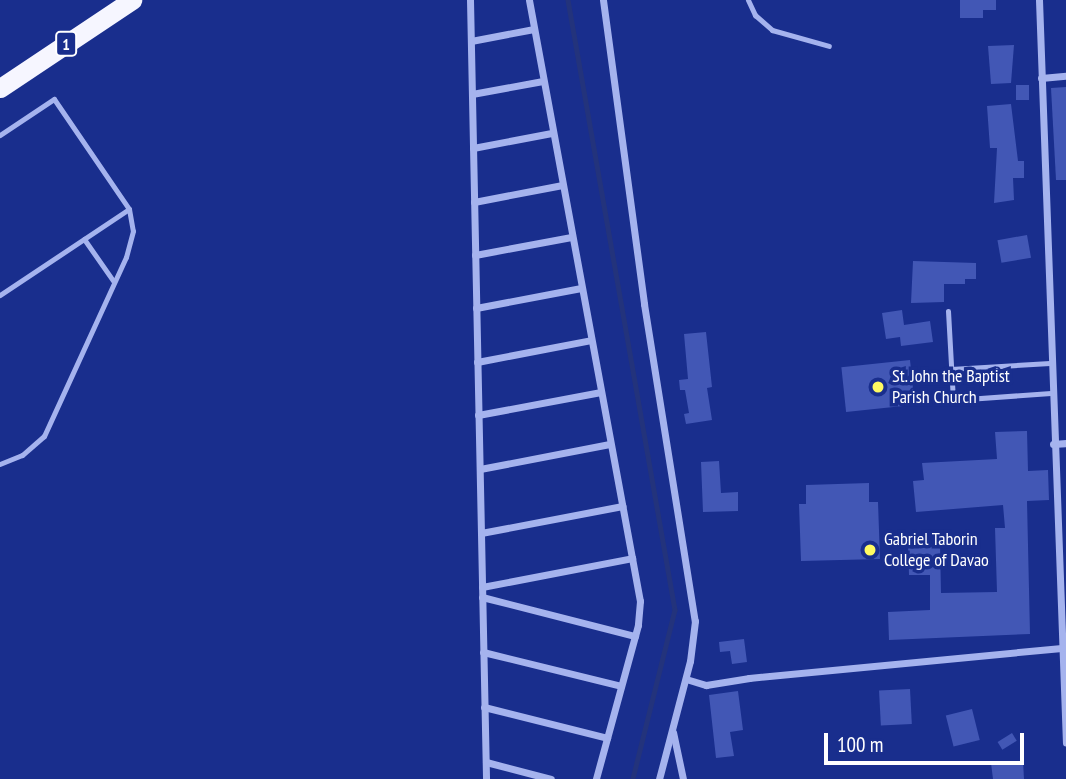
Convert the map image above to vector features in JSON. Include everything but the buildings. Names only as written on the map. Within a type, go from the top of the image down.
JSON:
[{"type":"highway","name":"1","points":[[0,88],[132,0]]},
{"type":"street","points":[[470,0],[486,779]]},
{"type":"street","points":[[529,0],[640,601],[635,636],[596,779]]},
{"type":"street","points":[[603,0],[644,303],[694,604],[695,637],[659,779]]},
{"type":"street","points":[[1039,0],[1051,393],[1066,743]]},
{"type":"street","points":[[471,41],[534,29]]},
{"type":"street","points":[[1041,78],[1066,76]]},
{"type":"street","points":[[472,94],[543,81]]},
{"type":"street","points":[[473,148],[552,133]]},
{"type":"street","points":[[474,202],[562,185]]},
{"type":"street","points":[[475,255],[571,237]]},
{"type":"street","points":[[476,308],[581,288]]},
{"type":"street","points":[[477,362],[591,340]]},
{"type":"street","points":[[478,415],[601,391]]},
{"type":"street","points":[[1053,444],[1066,443]]},
{"type":"street","points":[[480,469],[610,444]]},
{"type":"street","points":[[481,533],[622,506]]},
{"type":"street","points":[[482,587],[632,558]]},
{"type":"street","points":[[482,597],[635,636]]},
{"type":"street","points":[[685,679],[706,685],[748,678],[1062,648]]},
{"type":"street","points":[[483,652],[621,686]]},
{"type":"street","points":[[484,707],[607,738]]},
{"type":"street","points":[[672,728],[683,779]]},
{"type":"street","points":[[486,762],[551,779]]},
{"type":"lane","points":[[748,0],[755,15],[772,30],[829,46]]},
{"type":"lane","points":[[0,135],[54,99],[129,209],[133,220],[132,240],[44,436],[22,455],[0,464]]},
{"type":"lane","points":[[0,295],[129,209]]},
{"type":"lane","points":[[84,239],[114,282]]},
{"type":"lane","points":[[948,311],[953,400],[1051,393]]},
{"type":"lane","points":[[951,369],[1050,363]]},
{"type":"waterway","points":[[568,0],[675,610],[633,779]]},
{"type":"place","name":"St. John the Baptist Parish Church","points":[[878,387]]},
{"type":"place","name":"Gabriel Taborin College of Davao","points":[[870,550]]}]
